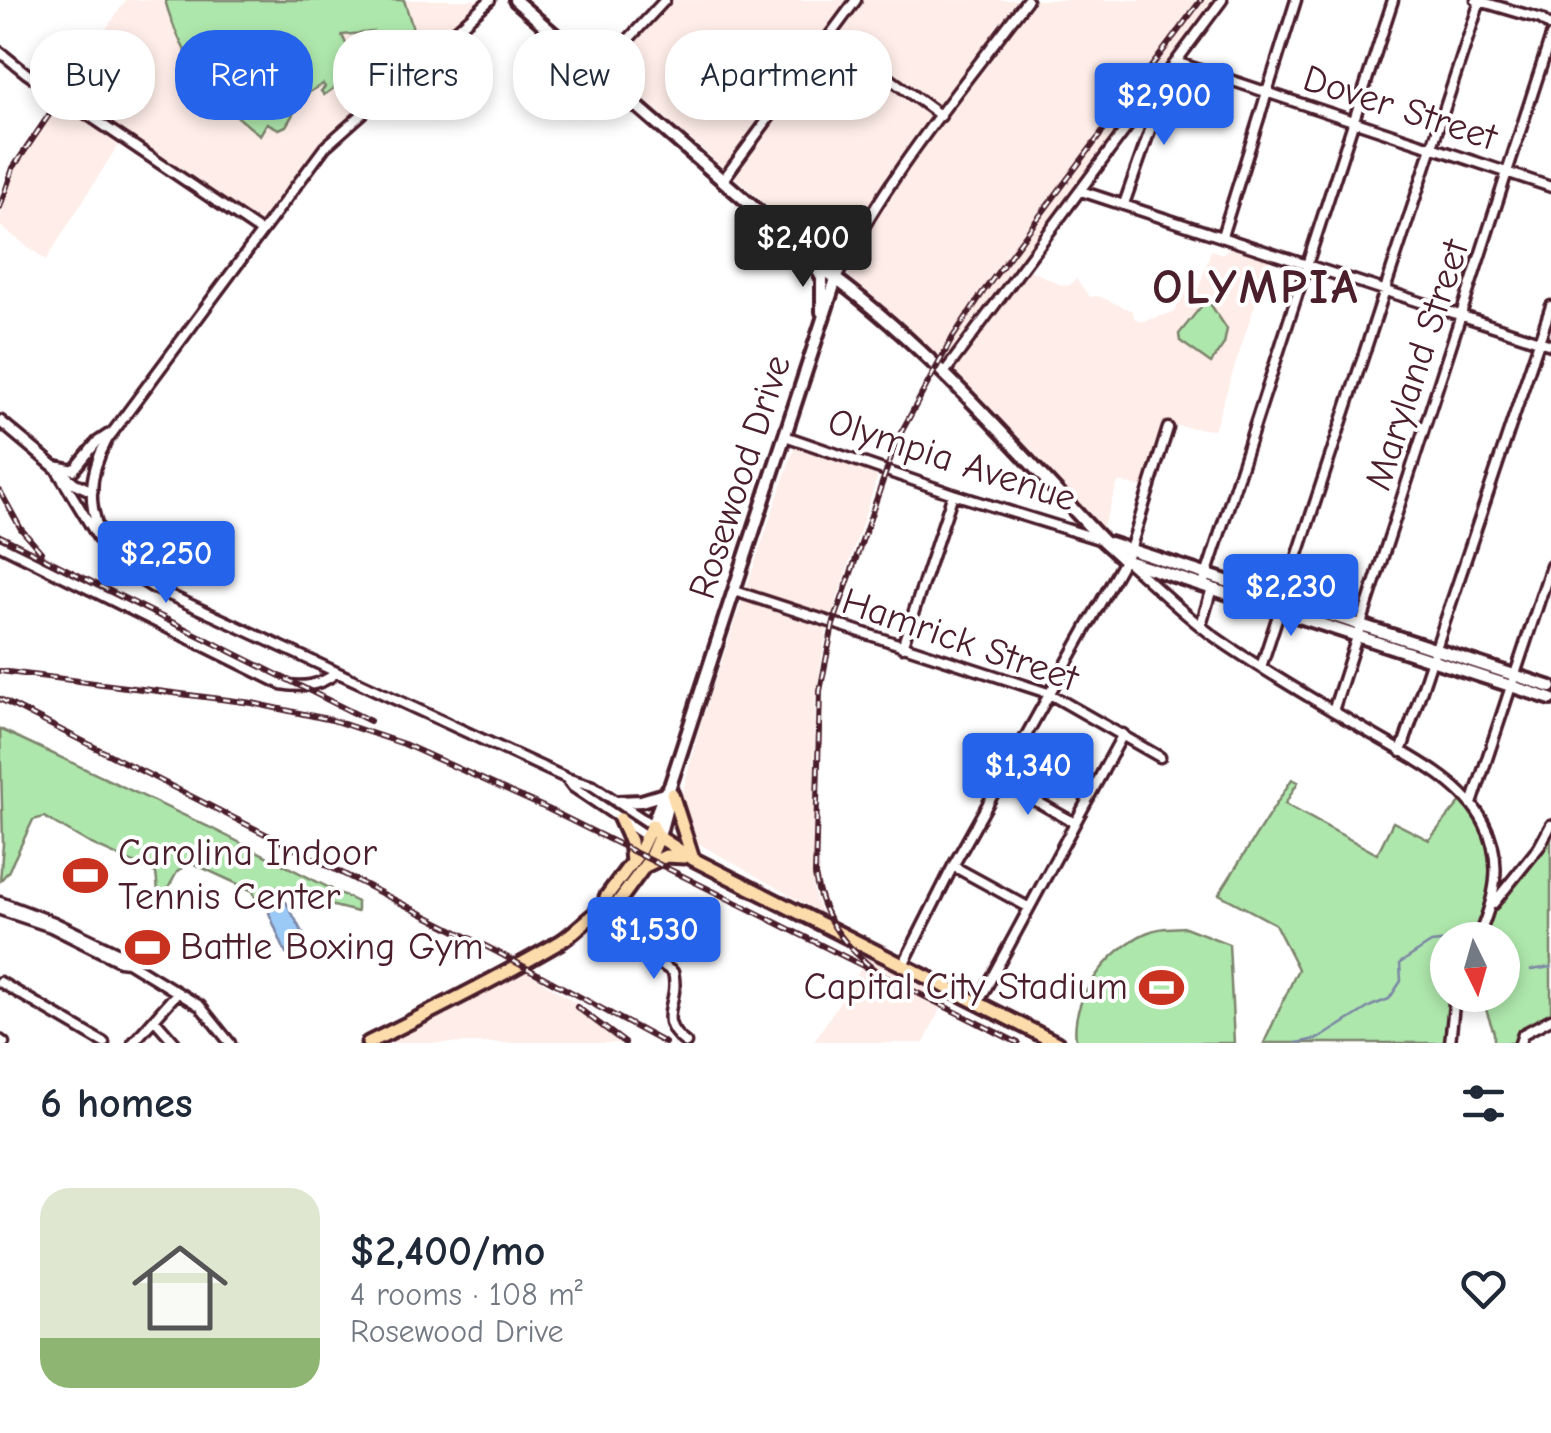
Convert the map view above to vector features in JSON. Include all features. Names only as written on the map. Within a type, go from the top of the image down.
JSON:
[{"type":"main road","points":[[515,0],[550,30]]},
{"type":"main road","points":[[645,113],[836,279],[882,314],[944,373],[1102,540]]},
{"type":"main road","points":[[807,252],[822,278],[823,318]]},
{"type":"main road","name":"Rosewood Drive","points":[[368,1043],[515,968],[565,939],[606,905],[616,904],[638,864],[668,792],[836,279]]},
{"type":"main road","name":"Olympia Avenue","points":[[1102,540],[1158,570],[1284,598],[1358,629],[1436,655],[1514,680],[1551,686]]},
{"type":"main road","name":"Olympia Avenue","points":[[1127,554],[1280,611],[1358,629]]},
{"type":"main road","name":"Olympia Avenue","points":[[1514,680],[1551,699]]},
{"type":"main road","points":[[618,802],[641,801],[668,792],[693,860]]},
{"type":"main road","points":[[620,819],[638,864],[666,856],[693,860]]},
{"type":"main road","points":[[652,832],[693,860],[1057,1043]]},
{"type":"street","points":[[113,556],[96,522],[92,491],[101,451],[113,431],[260,231],[340,132],[490,0]]},
{"type":"street","points":[[637,30],[665,0]]},
{"type":"street","points":[[834,30],[856,0]]},
{"type":"street","name":"Rosewood Drive","points":[[836,279],[853,243],[1026,0]]},
{"type":"street","points":[[944,373],[1222,0]]},
{"type":"street","points":[[1222,236],[1296,0]]},
{"type":"street","points":[[1200,625],[1207,582],[1393,0]]},
{"type":"street","points":[[1262,667],[1478,1],[1541,19],[1551,26]]},
{"type":"street","name":"Maryland Street","points":[[1334,711],[1551,36]]},
{"type":"street","points":[[0,52],[260,231]]},
{"type":"street","name":"Dover Street","points":[[1176,62],[1551,187]]},
{"type":"street","points":[[892,80],[941,116]]},
{"type":"street","points":[[1124,204],[1155,116],[1156,89]]},
{"type":"street","points":[[723,180],[767,120]]},
{"type":"street","points":[[1081,192],[1551,345]]},
{"type":"street","points":[[1401,752],[1551,306]]},
{"type":"street","points":[[0,422],[84,490],[92,491]]},
{"type":"street","points":[[903,965],[953,866],[1127,554],[1168,428]]},
{"type":"street","points":[[53,465],[74,470],[97,442],[113,431]]},
{"type":"street","name":"Olympia Avenue","points":[[784,436],[1102,540]]},
{"type":"street","points":[[53,465],[91,531],[128,572],[152,588],[566,778],[593,786],[652,832]]},
{"type":"street","points":[[902,647],[952,494]]},
{"type":"street","points":[[0,545],[281,684],[302,687],[324,682],[336,672]]},
{"type":"street","points":[[1127,554],[1151,582],[1200,625],[1461,793],[1472,804],[1492,842],[1496,864],[1491,908]]},
{"type":"street","points":[[1472,804],[1551,566]]},
{"type":"street","points":[[1151,582],[1158,570]]},
{"type":"street","name":"Hamrick Street","points":[[734,591],[1048,693],[1160,757]]},
{"type":"street","points":[[978,1003],[1123,734]]},
{"type":"street","points":[[566,778],[620,819],[652,832]]},
{"type":"street","points":[[1000,781],[1073,822]]},
{"type":"street","points":[[1484,922],[1551,825]]},
{"type":"street","points":[[953,866],[1028,908]]},
{"type":"street","points":[[0,902],[120,954],[200,1006],[230,1043]]},
{"type":"street","points":[[0,910],[51,928],[119,962],[128,962]]},
{"type":"street","points":[[591,920],[673,972],[675,990],[668,1021],[674,1034],[686,1043]]},
{"type":"street","points":[[0,982],[104,1043]]},
{"type":"street","points":[[133,1043],[176,993]]},
{"type":"street","points":[[1450,1043],[1453,1012]]},
{"type":"street","points":[[1520,1043],[1523,1034],[1551,1019]]},
{"type":"street","points":[[154,1020],[175,1043]]},
{"type":"street","points":[[80,1043],[87,1034]]},
{"type":"shaded area","points":[[126,0],[490,0],[457,30],[333,30],[333,120],[358,120],[320,155],[262,232],[123,137],[46,260],[0,226],[4,190],[44,120],[155,120],[155,30],[105,30]]},
{"type":"shaded area","points":[[674,0],[1215,0],[944,366],[848,275],[668,120],[892,120],[892,30],[665,30],[665,118],[645,100],[645,31]]},
{"type":"shaded area","points":[[1233,245],[1270,258],[1214,430],[1165,425],[1143,487],[1118,482],[1102,530],[953,368],[1030,270],[1061,285],[1069,286],[1076,279],[1090,297],[1098,296],[1133,311],[1134,318],[1141,322],[1175,312],[1185,282],[1199,288],[1211,250],[1222,254]]},
{"type":"shaded area","points":[[795,445],[879,472],[826,633],[815,702],[813,890],[821,913],[691,839],[678,809],[701,722]]},
{"type":"shaded area","points":[[873,950],[950,987],[924,1043],[813,1043]]},
{"type":"shaded area","points":[[516,965],[584,1008],[624,1043],[362,1043]]},
{"type":"green space","points":[[165,0],[404,0],[413,29],[333,30],[333,89],[324,95],[323,84],[313,90],[313,30],[176,30]]},
{"type":"green space","points":[[242,120],[290,120],[279,129],[267,123],[260,135]]},
{"type":"green space","points":[[1207,299],[1227,329],[1224,344],[1211,363],[1180,341],[1179,334]]},
{"type":"green space","points":[[0,729],[357,902],[357,912],[278,887],[267,893],[263,906],[257,904],[253,891],[190,862],[177,872],[159,905],[153,906],[158,891],[156,873],[89,843],[44,817],[33,820],[0,881]]},
{"type":"green space","points":[[1292,779],[1298,782],[1285,804],[1377,854],[1393,822],[1429,840],[1461,801],[1484,836],[1491,868],[1479,922],[1430,922],[1430,1012],[1449,1012],[1445,1043],[1264,1043],[1298,969],[1275,924],[1219,894]]},
{"type":"green space","points":[[1551,833],[1551,1019],[1523,1034],[1520,1043],[1494,1043],[1487,1012],[1520,1012],[1520,922],[1489,922],[1505,888],[1528,868]]},
{"type":"green space","name":"Capital City Stadium","points":[[1185,927],[1229,944],[1234,1043],[1076,1040],[1079,1008],[1106,963],[1146,933]]},
{"type":"water","points":[[274,901],[286,902],[306,939],[305,948],[290,956],[269,913]]},
{"type":"waterway","points":[[1297,1043],[1320,1038],[1389,999],[1401,981],[1400,963],[1430,944]]},
{"type":"waterway","points":[[1531,970],[1551,967]]},
{"type":"railway","points":[[881,975],[838,932],[823,906],[815,875],[820,691],[833,625],[897,440],[953,337],[1201,0]]},
{"type":"railway","points":[[0,207],[13,168],[46,120]]},
{"type":"railway","points":[[0,491],[21,529],[41,552]]},
{"type":"railway","points":[[0,536],[370,721]]},
{"type":"railway","points":[[0,671],[252,703],[332,720],[404,744],[548,809],[1018,1043]]},
{"type":"railway","points":[[0,699],[497,952],[665,1043]]},
{"type":"railway","points":[[577,1007],[625,1043]]},
{"type":"place","name":"Carolina Indoor Tennis Center","points":[[85,875]]},
{"type":"place","name":"Battle Boxing Gym","points":[[147,947]]},
{"type":"place","name":"Capital City Stadium","points":[[1161,987]]},
{"type":"district","name":"OLYMPIA","points":[[1256,287]]}]
